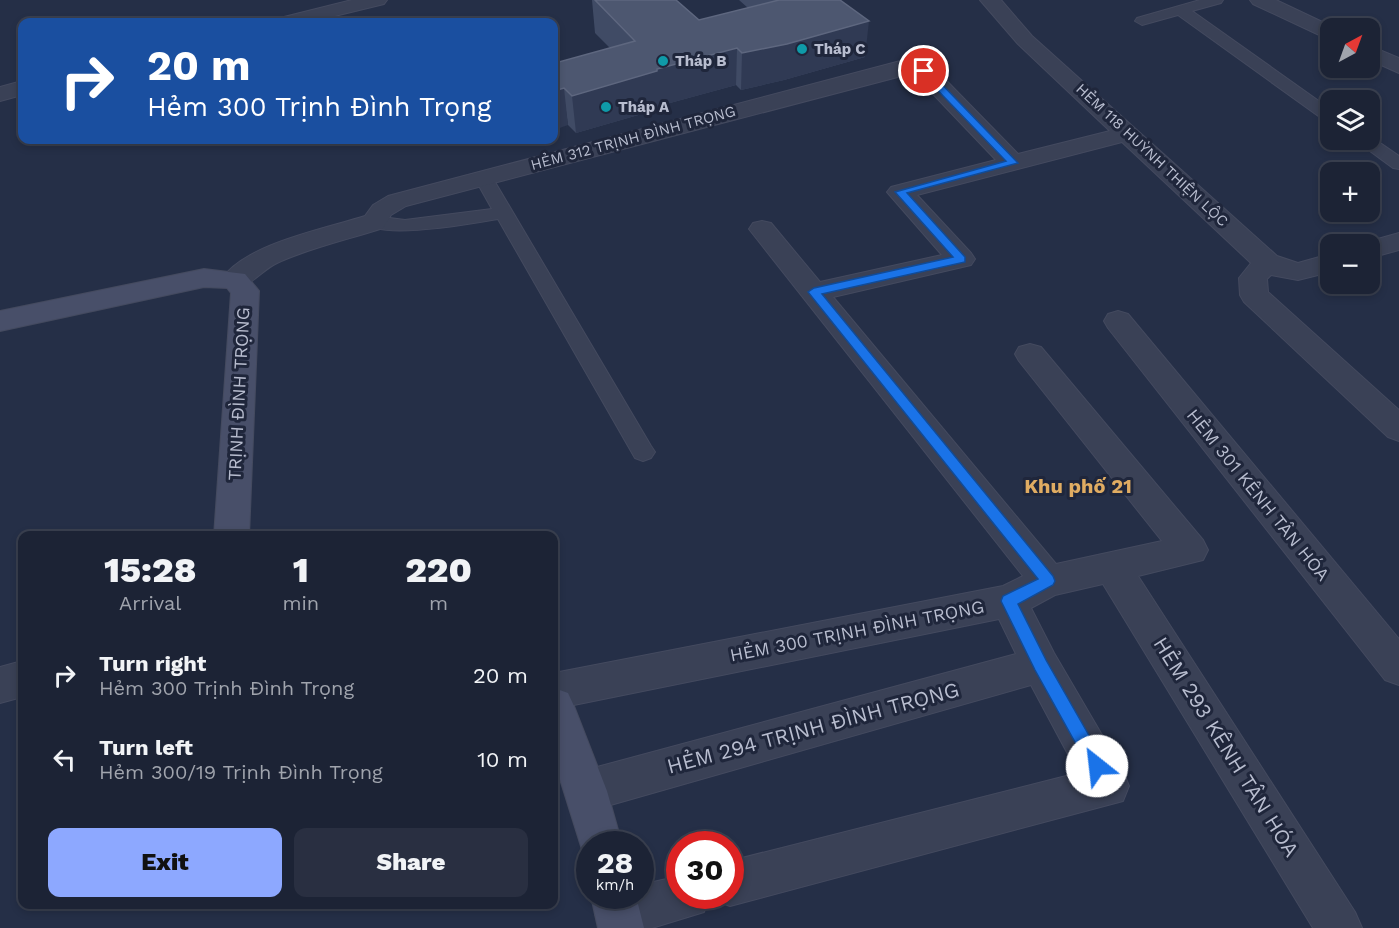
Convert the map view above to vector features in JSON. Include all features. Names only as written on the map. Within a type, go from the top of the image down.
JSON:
[{"type":"street","points":[[303,18],[377,0]]},
{"type":"street","name":"HẺM 118 HUỲNH THIỆN LỘC","points":[[990,0],[1025,40],[1267,262],[1285,271],[1300,273],[1320,266]]},
{"type":"street","points":[[1260,0],[1320,29]]},
{"type":"street","points":[[1380,57],[1399,66]]},
{"type":"street","name":"HẺM 312 TRỊNH ĐÌNH TRỌNG","points":[[235,280],[267,257],[374,222],[382,210],[396,201],[908,66],[919,67],[924,71],[1013,163]]},
{"type":"street","points":[[0,94],[18,89]]},
{"type":"street","points":[[814,292],[961,259],[900,192],[1129,133]]},
{"type":"street","points":[[762,228],[1048,581]]},
{"type":"street","points":[[1380,247],[1398,242]]},
{"type":"street","points":[[1267,262],[1253,278],[1254,295],[1399,429]]},
{"type":"street","name":"TRỊNH ĐÌNH TRỌNG","points":[[0,321],[204,278],[235,280],[245,291],[231,531]]},
{"type":"street","name":"HẺM 301 KÊNH TÂN HÓA","points":[[1118,321],[1399,668]]},
{"type":"street","name":"HẺM 300 TRỊNH ĐÌNH TRỌNG","points":[[558,690],[1009,601],[1048,581],[1190,550],[1030,354]]},
{"type":"street","name":"HẺM 293 KÊNH TÂN HÓA","points":[[1112,567],[1339,928]]},
{"type":"street","points":[[744,881],[1108,786],[1040,665],[1009,601]]},
{"type":"street","name":"HẺM 294 TRỊNH ĐÌNH TRỌNG","points":[[586,790],[1040,665]]},
{"type":"street","points":[[0,685],[18,680]]},
{"type":"street","points":[[558,716],[586,790],[597,831]]},
{"type":"street","points":[[618,912],[666,901]]},
{"type":"lane","points":[[1142,21],[1216,0]]},
{"type":"lane","points":[[1182,11],[1320,109]]},
{"type":"lane","points":[[1379,150],[1399,164]]},
{"type":"lane","points":[[483,177],[643,452]]},
{"type":"lane","points":[[374,222],[405,226],[504,213]]},
{"type":"building","points":[[595,0],[676,0],[699,20],[779,0],[840,0],[869,21],[787,44],[742,53],[737,48],[657,69],[657,71],[572,96],[564,88],[558,90],[558,61],[635,41]]},
{"type":"place","name":"Tháp C","points":[[802,49]]},
{"type":"place","name":"Tháp B","points":[[663,61]]},
{"type":"place","name":"Tháp A","points":[[606,107]]},
{"type":"district","name":"Khu phố 21","points":[[1078,486]]},
{"type":"route","points":[[924,71],[1013,163],[900,192],[961,259],[814,292],[1048,581],[1009,601],[1040,665],[1097,766]]}]
